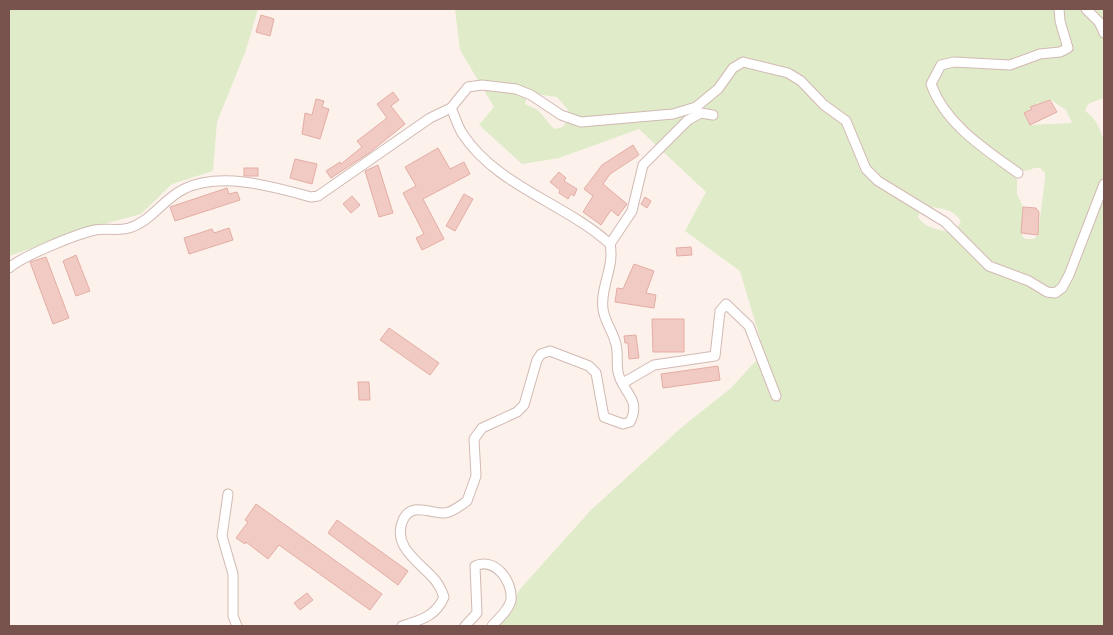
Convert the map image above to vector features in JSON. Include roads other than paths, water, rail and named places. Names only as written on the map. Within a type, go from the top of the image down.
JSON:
[{"type":"street","points":[[1018,173],[955,122],[936,97],[931,84],[941,65],[954,62],[1010,65],[1040,54],[1060,52],[1068,48],[1059,9]]},
{"type":"street","points":[[1086,9],[1095,17],[1104,33]]},
{"type":"street","points":[[9,268],[19,259],[95,230],[127,229],[144,222],[184,189],[203,183],[265,184],[311,197],[318,196],[430,118],[451,108],[468,87],[482,85],[516,89],[561,115],[581,122],[673,114],[696,108],[718,89],[737,64],[743,62],[788,73],[801,81],[824,104],[846,121],[866,169],[878,181],[945,222],[989,266],[1029,281],[1046,292],[1054,293],[1062,288],[1069,275],[1104,184]]},
{"type":"street","points":[[451,108],[462,132],[499,172],[571,214],[610,244]]},
{"type":"street","points":[[402,626],[431,615],[439,608],[444,597],[435,579],[408,552],[402,543],[400,530],[403,520],[408,512],[418,509],[445,513],[467,500],[476,476],[474,439],[482,428],[517,412],[524,405],[537,360],[542,354],[550,351],[589,366],[596,373],[604,417],[624,424],[630,422],[635,412],[634,404],[618,374],[616,343],[603,308],[605,283],[612,267],[610,244],[632,211],[643,165],[688,120],[701,114],[713,115]]},
{"type":"street","points":[[623,383],[654,365],[715,356],[720,311],[726,304],[749,326],[776,396]]},
{"type":"street","points":[[228,494],[222,536],[234,574],[233,616],[237,626]]},
{"type":"street","points":[[465,626],[476,613],[475,566],[483,562],[493,564],[501,573],[508,584],[511,598],[509,607],[492,626]]}]
